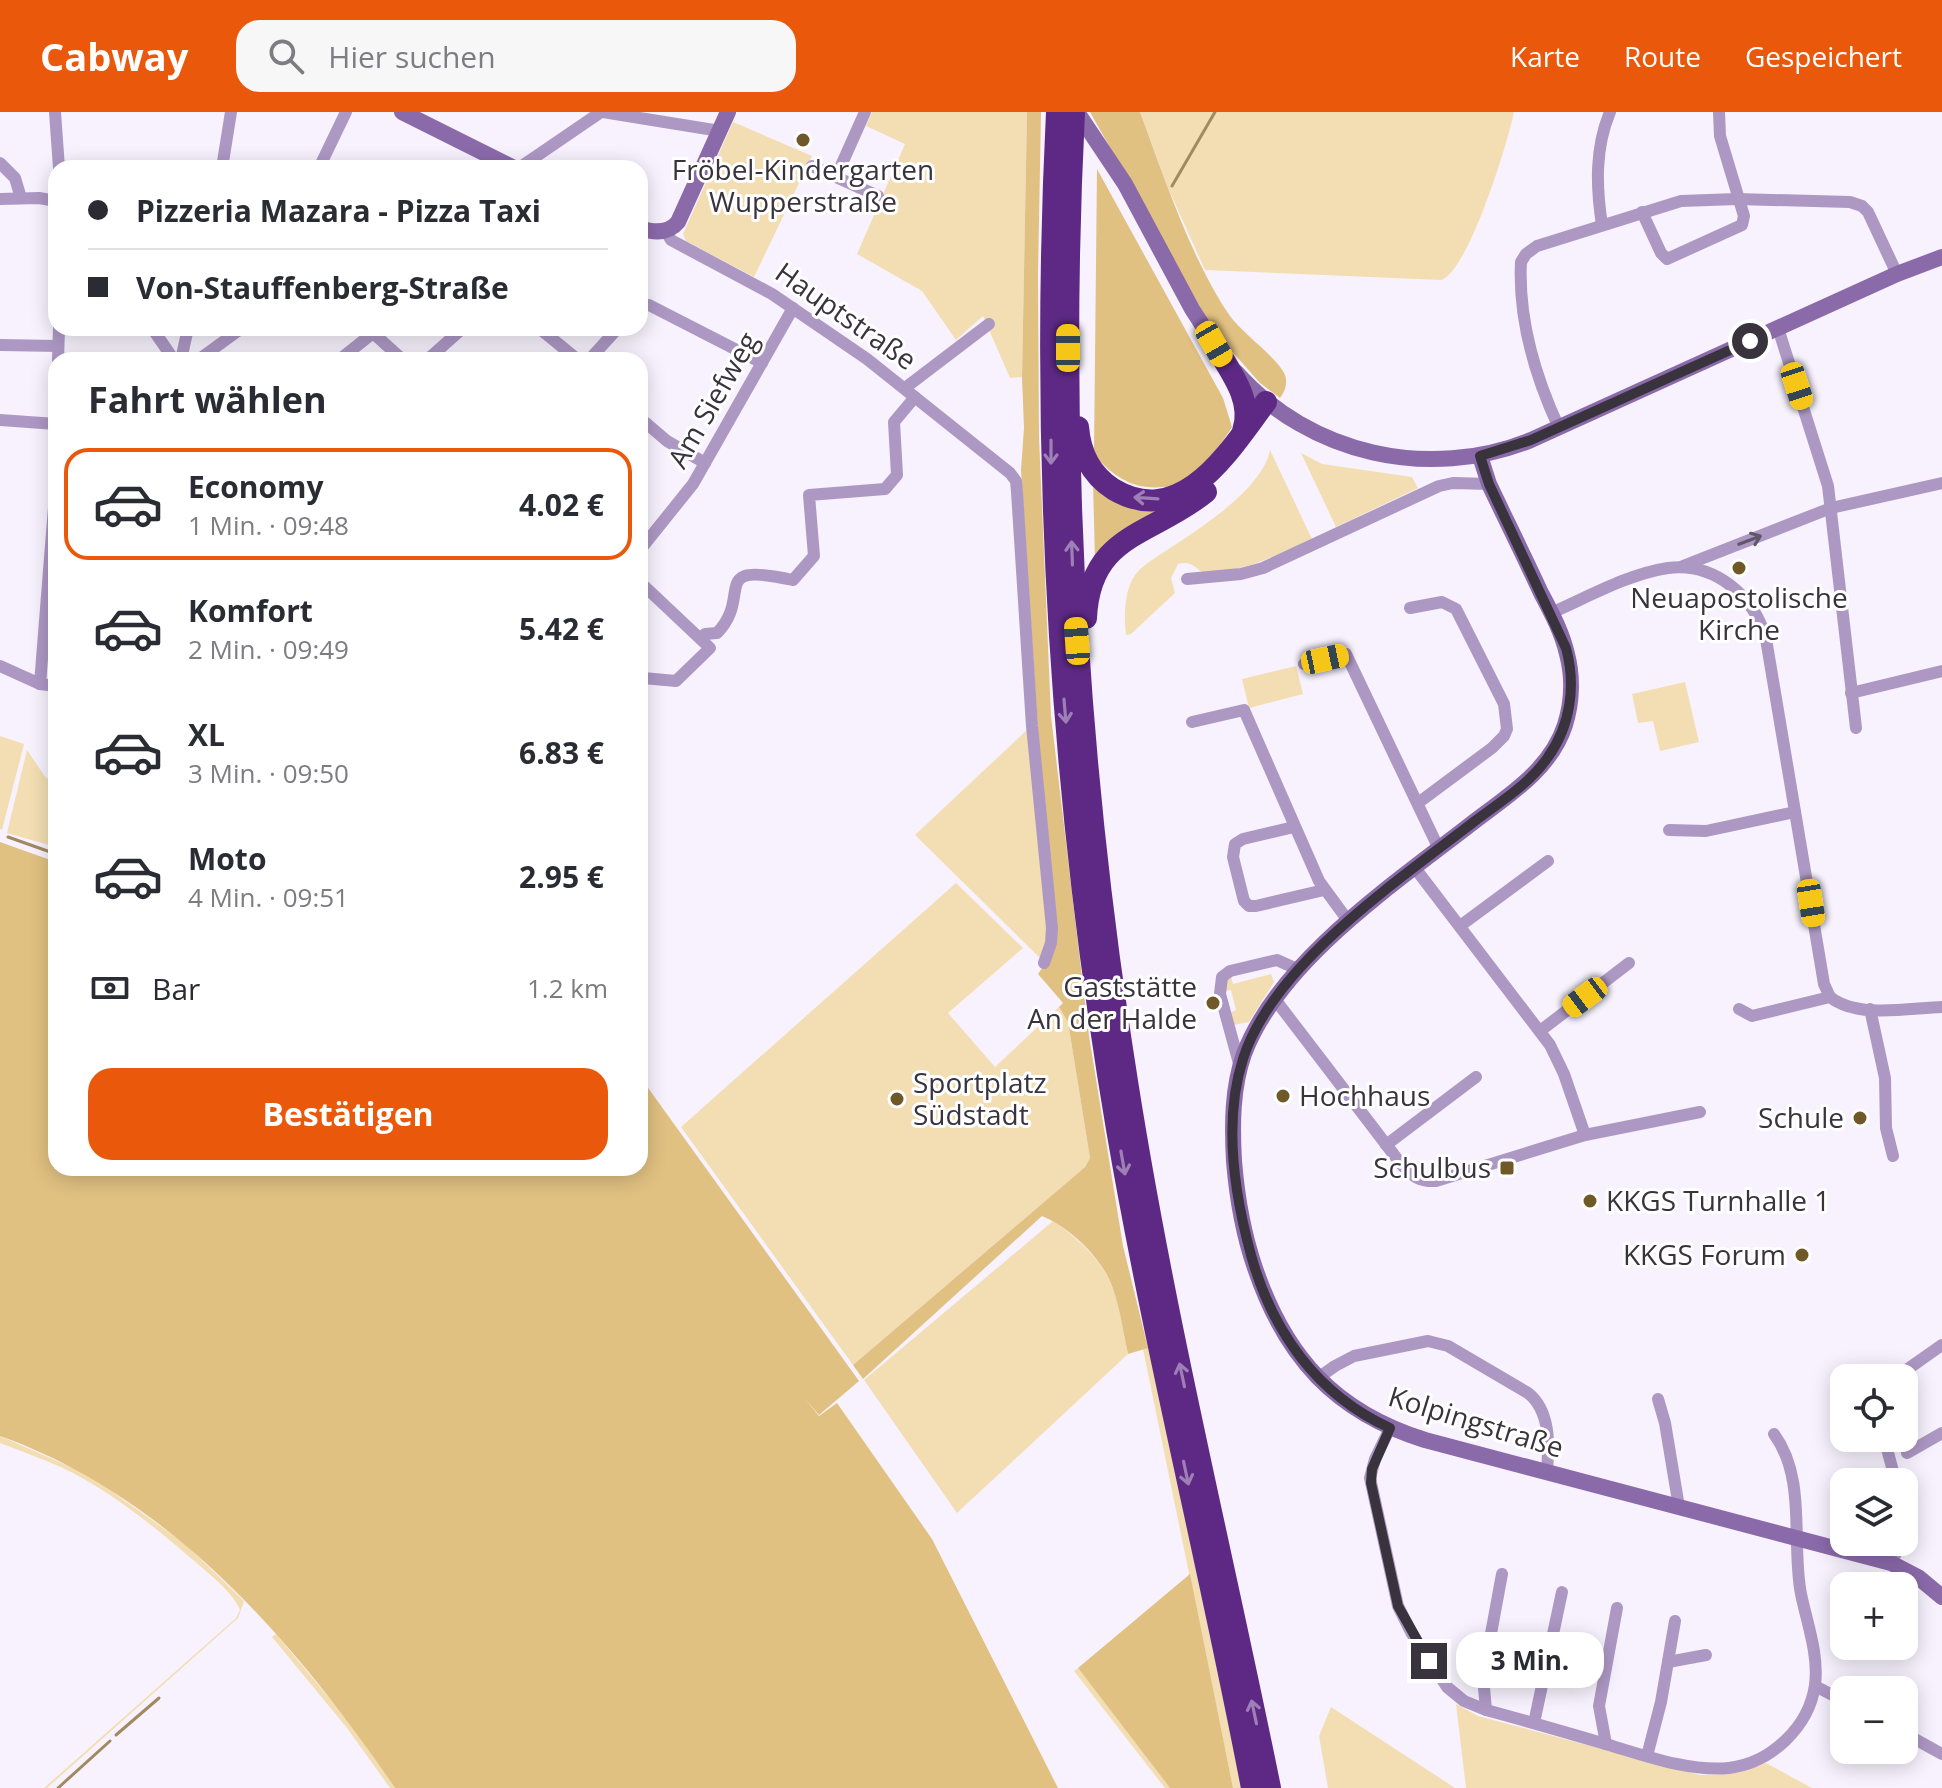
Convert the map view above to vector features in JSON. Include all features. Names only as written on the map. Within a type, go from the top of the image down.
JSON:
[{"type":"highway","points":[[1057,112],[1051,340],[1052,505],[1061,667],[1079,857],[1100,1019],[1133,1216],[1252,1788]]},
{"type":"highway","points":[[1075,112],[1068,292],[1071,518],[1083,715],[1098,883],[1134,1126],[1168,1305],[1270,1788]]},
{"type":"highway","points":[[1068,292],[1075,313],[1077,335],[1080,443],[1092,470],[1109,486],[1128,496],[1147,499],[1165,498],[1183,492],[1213,470],[1240,435],[1272,406]]},
{"type":"highway","points":[[1214,344],[1245,404],[1246,419],[1240,435]]},
{"type":"highway","points":[[1083,715],[1089,685],[1087,602],[1098,568],[1121,543],[1208,491],[1272,406]]},
{"type":"street","points":[[55,112],[58,160]]},
{"type":"street","points":[[223,160],[231,112]]},
{"type":"street","points":[[323,160],[346,112]]},
{"type":"street","points":[[402,112],[500,160]]},
{"type":"street","points":[[528,160],[602,112],[720,131]]},
{"type":"street","points":[[648,230],[666,231],[681,218],[728,112]]},
{"type":"street","points":[[836,177],[865,112]]},
{"type":"street","points":[[1075,112],[1105,151],[1214,344],[1239,376],[1272,406],[1319,434],[1349,447],[1383,456],[1431,460],[1480,456],[1517,446],[1897,274],[1942,257]]},
{"type":"street","points":[[1602,225],[1597,183],[1598,157],[1610,112]]},
{"type":"street","points":[[1642,212],[1661,253],[1668,259],[1742,225],[1744,216],[1720,136],[1719,112]]},
{"type":"street","points":[[0,163],[15,178],[21,198]]},
{"type":"street","points":[[812,166],[878,196]]},
{"type":"street","points":[[0,199],[48,199]]},
{"type":"street","points":[[1559,428],[1538,377],[1530,347],[1521,262],[1527,252],[1540,245],[1681,201],[1737,199],[1858,204],[1868,212],[1897,274]]},
{"type":"street","name":"Hauptstraße","points":[[666,231],[671,240],[793,308],[905,388],[1016,481],[1032,726],[1052,928],[1044,963]]},
{"type":"street","points":[[648,307],[762,363]]},
{"type":"street","name":"Am Siefweg","points":[[648,540],[677,506],[705,463],[793,308]]},
{"type":"street","points":[[905,388],[989,324]]},
{"type":"street","points":[[1778,328],[1826,475],[1856,728]]},
{"type":"street","points":[[58,352],[59,336]]},
{"type":"street","points":[[209,352],[231,336]]},
{"type":"street","points":[[349,352],[369,336]]},
{"type":"street","points":[[376,336],[394,352]]},
{"type":"street","points":[[436,352],[454,336]]},
{"type":"street","points":[[549,336],[568,352]]},
{"type":"street","points":[[596,352],[611,336]]},
{"type":"street","points":[[0,345],[58,346]]},
{"type":"street","points":[[648,678],[676,681],[705,643],[705,634],[717,633],[729,619],[733,609],[733,590],[739,579],[747,575],[765,574],[793,580],[814,556],[809,495],[885,489],[897,475],[894,422],[915,397]]},
{"type":"street","points":[[0,420],[48,423]]},
{"type":"street","points":[[648,425],[667,441],[705,463]]},
{"type":"street","name":"Kolpingstraße","points":[[1480,456],[1489,484],[1566,648],[1570,673],[1569,705],[1559,739],[1532,776],[1349,922],[1297,969],[1274,998],[1255,1030],[1240,1067],[1233,1132],[1236,1180],[1246,1236],[1259,1278],[1275,1317],[1293,1348],[1318,1378],[1341,1399],[1390,1428],[1439,1444],[1891,1563],[1918,1577],[1942,1597]]},
{"type":"street","points":[[1551,613],[1632,579],[1677,568],[1831,508],[1942,483]]},
{"type":"street","points":[[1187,579],[1241,574],[1263,568],[1439,486],[1489,484]]},
{"type":"street","points":[[1677,568],[1704,572],[1723,580],[1740,592],[1759,618],[1766,639],[1824,984],[1830,997],[1843,1005],[1870,1009],[1942,1007]]},
{"type":"street","points":[[40,684],[48,583]]},
{"type":"street","points":[[648,590],[705,643]]},
{"type":"street","points":[[1410,608],[1442,602],[1452,605],[1459,612],[1504,704],[1508,723],[1500,740],[1418,803]]},
{"type":"street","points":[[1304,664],[1346,654],[1439,849]]},
{"type":"street","points":[[0,666],[48,685]]},
{"type":"street","points":[[1851,693],[1942,671]]},
{"type":"street","points":[[1192,722],[1244,710],[1324,890],[1349,922]]},
{"type":"street","points":[[1669,830],[1706,831],[1795,812]]},
{"type":"street","points":[[1294,827],[1247,838],[1235,844],[1233,857],[1244,901],[1249,906],[1256,906],[1324,890]]},
{"type":"street","points":[[1460,926],[1548,861]]},
{"type":"street","points":[[1415,868],[1540,1031],[1561,1067],[1585,1135]]},
{"type":"street","points":[[1240,1067],[1220,994],[1222,977],[1230,971],[1277,960],[1297,969]]},
{"type":"street","points":[[1540,1031],[1629,963]]},
{"type":"street","points":[[1739,1009],[1752,1016],[1830,997]]},
{"type":"street","points":[[1274,998],[1386,1145],[1407,1171],[1421,1180],[1436,1181],[1585,1135],[1700,1112]]},
{"type":"street","points":[[1870,1009],[1885,1078],[1886,1128],[1893,1156]]},
{"type":"street","points":[[1386,1145],[1476,1077]]},
{"type":"street","points":[[1318,1378],[1354,1356],[1417,1341],[1443,1344],[1528,1393],[1539,1403],[1548,1442],[1547,1472]]},
{"type":"street","points":[[1915,1364],[1942,1345]]},
{"type":"street","points":[[1658,1399],[1679,1507]]},
{"type":"street","points":[[1390,1428],[1372,1469],[1371,1483],[1398,1606],[1412,1634],[1447,1687],[1464,1701],[1486,1710],[1647,1756],[1718,1768],[1756,1761],[1778,1748],[1806,1713],[1815,1686],[1815,1662],[1800,1589],[1795,1501],[1785,1450],[1774,1434]]},
{"type":"street","points":[[1907,1453],[1942,1433]]},
{"type":"street","points":[[1891,1563],[1895,1556]]},
{"type":"street","points":[[1486,1710],[1483,1677],[1502,1574]]},
{"type":"street","points":[[1534,1723],[1562,1592]]},
{"type":"street","points":[[1606,1744],[1599,1706],[1617,1608]]},
{"type":"street","points":[[1647,1756],[1661,1702],[1675,1621]]},
{"type":"street","points":[[1668,1662],[1706,1655]]},
{"type":"street","points":[[1815,1686],[1830,1694]]},
{"type":"street","points":[[1918,1741],[1942,1754]]},
{"type":"shaded area","points":[[872,112],[1027,112],[1022,377],[1010,378],[983,316],[956,340],[922,291],[857,254],[905,144],[866,126]]},
{"type":"shaded area","points":[[1027,112],[1041,112],[1039,437],[1051,716],[1089,1036],[1123,1246],[1148,1348],[1128,1354],[1115,1294],[1101,1265],[1073,1236],[1042,1216],[863,1379],[853,1365],[1085,1167],[1090,1158],[1068,1022],[1059,1007],[1063,1003],[1038,974],[1052,943],[1021,470]]},
{"type":"shaded area","points":[[1090,112],[1140,112],[1179,217],[1216,294],[1230,316],[1276,361],[1285,375],[1286,387],[1280,398],[1260,383],[1213,330]]},
{"type":"shaded area","points":[[1140,112],[1514,112],[1504,150],[1474,231],[1452,272],[1441,280],[1205,270],[1168,188]]},
{"type":"shaded area","points":[[733,122],[812,156],[754,277],[686,241],[683,234]]},
{"type":"shaded area","points":[[1097,169],[1223,398],[1232,427],[1204,466],[1183,484],[1147,487],[1128,482],[1118,477],[1094,454]]},
{"type":"shaded area","points":[[1270,450],[1312,539],[1231,570],[1202,572],[1188,564],[1178,564],[1171,578],[1175,593],[1131,634],[1126,635],[1126,600],[1135,575],[1229,506],[1256,479]]},
{"type":"shaded area","points":[[1301,453],[1322,464],[1412,477],[1418,488],[1336,527]]},
{"type":"shaded area","points":[[1093,482],[1171,507],[1095,560]]},
{"type":"shaded area","points":[[1296,666],[1303,694],[1249,708],[1242,679]]},
{"type":"shaded area","points":[[1685,682],[1699,742],[1660,751],[1653,721],[1638,723],[1632,694]]},
{"type":"shaded area","points":[[1028,729],[1049,938],[1041,959],[915,835]]},
{"type":"shaded area","points":[[0,736],[24,744],[2,830],[0,829]]},
{"type":"shaded area","points":[[27,750],[48,779],[48,845],[7,833]]},
{"type":"shaded area","points":[[0,842],[48,859],[48,1176],[648,1176],[648,1088],[859,1381],[819,1415],[805,1399],[819,1416],[837,1403],[932,1539],[1058,1788],[395,1788],[315,1680],[224,1580],[174,1536],[120,1496],[62,1463],[0,1436]]},
{"type":"shaded area","name":"Sportplatz Südstadt","points":[[956,883],[1023,948],[948,1013],[995,1067],[1059,1007],[1068,1022],[1090,1158],[1085,1167],[853,1365],[681,1127]]},
{"type":"shaded area","points":[[1271,974],[1274,982],[1249,1022],[1233,1025],[1229,1013],[1236,1010],[1231,990],[1225,991],[1224,982],[1231,977],[1233,984]]},
{"type":"shaded area","points":[[1053,1221],[1087,1250],[1108,1277],[1117,1302],[1128,1354],[957,1513],[864,1380]]},
{"type":"shaded area","points":[[1149,1347],[1242,1788],[1233,1788],[1143,1349]]},
{"type":"shaded area","points":[[0,1436],[89,1475],[184,1543],[244,1601],[238,1618],[47,1788],[44,1788],[236,1618],[240,1610],[233,1597],[216,1580],[134,1512],[63,1468],[0,1443]]},
{"type":"shaded area","points":[[1190,1574],[1233,1788],[1170,1788],[1078,1668]]},
{"type":"shaded area","points":[[276,1634],[350,1723],[395,1788],[390,1788],[347,1728],[272,1637]]},
{"type":"shaded area","points":[[1078,1668],[1170,1788],[1165,1788],[1074,1671]]},
{"type":"shaded area","points":[[1456,1704],[1478,1716],[1700,1775],[1734,1773],[1766,1763],[1812,1788],[1466,1788]]},
{"type":"shaded area","points":[[1331,1707],[1455,1788],[1328,1788],[1319,1736]]},
{"type":"waterway","points":[[1172,186],[1215,112]]},
{"type":"waterway","points":[[8,837],[48,851]]},
{"type":"waterway","points":[[116,1735],[159,1698]]},
{"type":"waterway","points":[[58,1788],[110,1741]]},
{"type":"place","name":"Fröbel-Kindergarten Wupperstraße","points":[[803,140]]},
{"type":"place","name":"Neuapostolische Kirche","points":[[1739,568]]},
{"type":"place","name":"Gaststätte An der Halde","points":[[1213,1003]]},
{"type":"place","name":"Hochhaus","points":[[1283,1096]]},
{"type":"place","name":"Sportplatz Südstadt","points":[[897,1099]]},
{"type":"place","name":"Schule","points":[[1860,1118]]},
{"type":"place","name":"Schulbus","points":[[1507,1168]]},
{"type":"place","name":"KKGS Turnhalle 1","points":[[1590,1201]]},
{"type":"place","name":"KKGS Forum","points":[[1802,1255]]},
{"type":"route","points":[[1429,1661],[1398,1606],[1371,1483],[1372,1469],[1390,1428],[1341,1399],[1303,1361],[1275,1317],[1253,1263],[1240,1211],[1234,1166],[1233,1116],[1242,1061],[1259,1022],[1297,969],[1349,922],[1532,776],[1549,757],[1562,734],[1570,696],[1566,648],[1506,522],[1480,456],[1531,440],[1750,341]]}]
